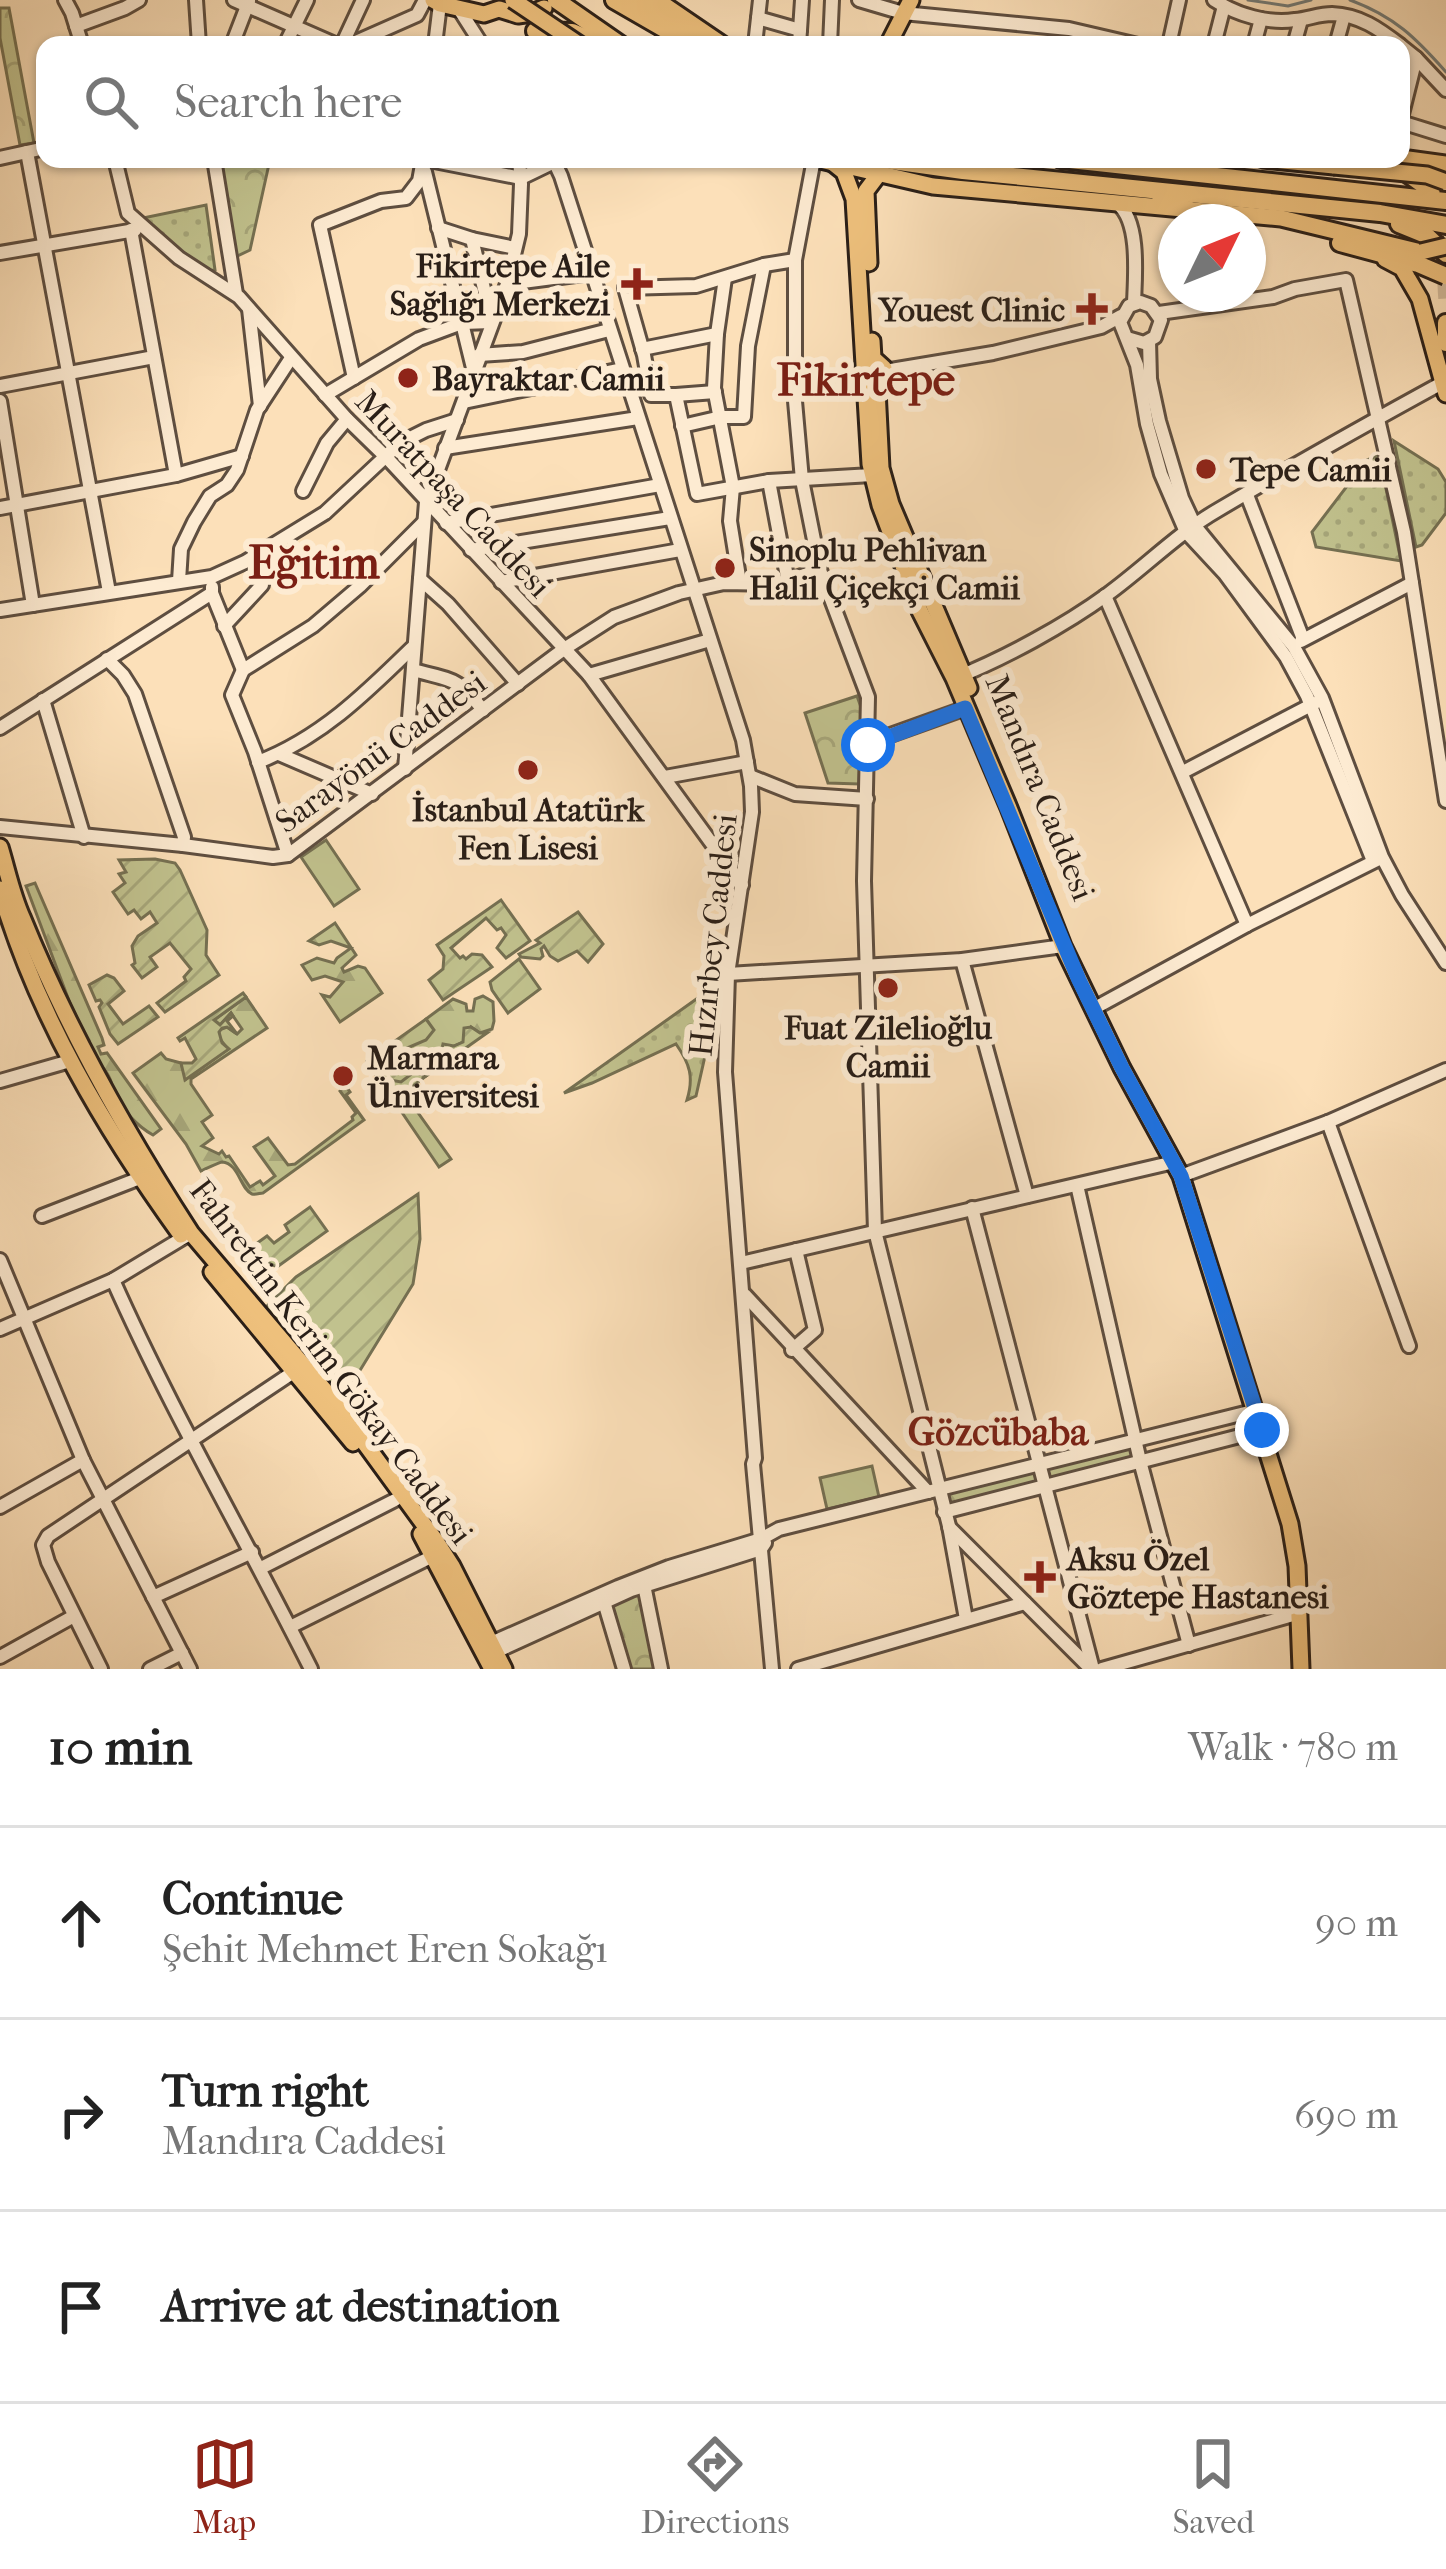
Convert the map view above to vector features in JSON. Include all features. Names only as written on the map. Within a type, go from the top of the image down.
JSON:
[{"type":"highway","points":[[603,0],[657,36]]},
{"type":"highway","points":[[614,0],[676,36]]},
{"type":"highway","points":[[550,4],[605,36]]},
{"type":"highway","points":[[536,31],[582,36]]},
{"type":"highway","points":[[899,168],[1175,204]]},
{"type":"highway","points":[[912,168],[1280,202],[1446,225]]},
{"type":"highway","points":[[1144,168],[1439,194]]},
{"type":"highway","points":[[1219,168],[1319,187]]},
{"type":"highway","points":[[1280,202],[1408,226],[1446,249]]},
{"type":"highway","points":[[1340,243],[1419,258],[1446,276]]},
{"type":"highway","points":[[1446,323],[1446,344]]},
{"type":"main road","points":[[483,0],[506,5],[563,36]]},
{"type":"main road","points":[[433,1],[484,14],[506,5]]},
{"type":"main road","points":[[644,1],[693,36]]},
{"type":"main road","points":[[644,1],[707,36]]},
{"type":"main road","points":[[506,5],[518,15],[532,14],[550,4]]},
{"type":"main road","points":[[506,5],[546,36]]},
{"type":"main road","points":[[892,36],[907,7]]},
{"type":"main road","points":[[1410,159],[1446,164]]},
{"type":"main road","name":"Mandıra Caddesi","points":[[837,168],[851,184],[854,199],[877,390],[881,468],[891,504],[1097,1007]]},
{"type":"main road","name":"Mandıra Caddesi","points":[[879,168],[866,191],[875,373],[872,475],[920,611],[958,676],[965,708],[1064,946],[1181,1170],[1258,1391],[1257,1410],[1290,1524],[1301,1669]]},
{"type":"main road","points":[[889,168],[934,185],[1158,208]]},
{"type":"main road","points":[[1354,168],[1426,175],[1439,194]]},
{"type":"main road","points":[[1399,168],[1439,194]]},
{"type":"main road","points":[[1266,217],[1419,258],[1446,249]]},
{"type":"main road","points":[[1266,222],[1340,243],[1402,268],[1420,299],[1444,388]]},
{"type":"main road","name":"Fahrettin Kerim Gökay Caddesi","points":[[0,847],[20,914],[88,1062],[188,1236],[304,1363],[368,1447],[446,1556],[489,1655]]},
{"type":"main road","name":"Fahrettin Kerim Gökay Caddesi","points":[[0,889],[22,957],[70,1061],[140,1178],[425,1539],[489,1655],[504,1669]]},
{"type":"main road","points":[[481,1669],[489,1655]]},
{"type":"street","points":[[65,0],[79,36]]},
{"type":"street","points":[[76,26],[139,0]]},
{"type":"street","points":[[196,0],[198,36]]},
{"type":"street","points":[[289,36],[307,0]]},
{"type":"street","points":[[346,36],[363,0]]},
{"type":"street","points":[[755,36],[760,0]]},
{"type":"street","points":[[800,36],[802,0]]},
{"type":"street","points":[[830,36],[832,0]]},
{"type":"street","points":[[859,0],[1096,36]]},
{"type":"street","points":[[1171,36],[1179,0]]},
{"type":"street","points":[[364,36],[417,15],[433,1]]},
{"type":"street","points":[[433,1],[435,36]]},
{"type":"street","points":[[235,36],[244,2],[322,36]]},
{"type":"street","points":[[1215,36],[1219,3],[1261,19],[1344,16],[1376,26],[1389,36]]},
{"type":"street","points":[[459,9],[476,36]]},
{"type":"street","points":[[1338,36],[1344,16]]},
{"type":"street","points":[[758,18],[800,30]]},
{"type":"street","points":[[1256,36],[1261,19]]},
{"type":"street","points":[[1297,36],[1301,20]]},
{"type":"street","points":[[1374,36],[1376,26]]},
{"type":"street","points":[[1068,36],[1070,29]]},
{"type":"street","points":[[1410,53],[1446,90]]},
{"type":"street","points":[[1410,83],[1416,58]]},
{"type":"street","points":[[1410,123],[1446,136]]},
{"type":"street","points":[[0,158],[36,150]]},
{"type":"street","points":[[27,152],[109,592]]},
{"type":"street","name":"Muratpaşa Caddesi","points":[[117,168],[128,213],[137,229],[236,295],[589,675],[740,883]]},
{"type":"street","points":[[215,168],[236,295]]},
{"type":"street","points":[[354,378],[320,225],[381,201],[406,198],[419,181],[421,168]]},
{"type":"street","points":[[425,168],[473,371]]},
{"type":"street","points":[[469,168],[521,178],[539,168]]},
{"type":"street","points":[[405,769],[426,502],[507,284],[519,233],[520,168]]},
{"type":"street","name":"Hızırbey Caddesi","points":[[557,168],[743,740],[752,812],[740,883],[733,974]]},
{"type":"street","points":[[813,168],[795,260],[793,358],[802,480],[820,570],[868,697],[864,881],[875,1231],[929,1492]]},
{"type":"street","points":[[1118,204],[1132,227],[1140,303],[1160,320]]},
{"type":"street","points":[[1123,327],[1143,290],[1139,219],[1147,207]]},
{"type":"street","points":[[438,228],[515,248]]},
{"type":"street","points":[[0,253],[137,229],[176,475]]},
{"type":"street","points":[[472,239],[492,322]]},
{"type":"street","points":[[715,392],[651,395],[626,288],[696,286],[795,260]]},
{"type":"street","points":[[682,426],[744,417],[748,346],[764,265]]},
{"type":"street","points":[[221,283],[232,273]]},
{"type":"street","points":[[507,284],[591,273]]},
{"type":"street","points":[[725,278],[715,392],[733,487],[730,521],[740,583]]},
{"type":"street","points":[[1299,643],[1191,529],[1150,380],[1150,341],[1160,320],[1190,310],[1346,280],[1399,510],[1446,801]]},
{"type":"street","points":[[249,308],[260,406]]},
{"type":"street","points":[[325,395],[419,339],[462,323],[492,322]]},
{"type":"street","points":[[875,373],[993,353],[1101,327],[1123,327],[1138,343],[1150,341]]},
{"type":"street","points":[[1123,327],[1137,365],[1161,474],[1191,529],[1316,702]]},
{"type":"street","points":[[479,355],[523,352],[610,330]]},
{"type":"street","points":[[642,349],[717,334]]},
{"type":"street","points":[[0,386],[154,357]]},
{"type":"street","points":[[179,581],[181,549],[194,522],[210,496],[227,485],[260,406],[291,358]]},
{"type":"street","points":[[464,402],[622,369]]},
{"type":"street","points":[[958,676],[1006,654],[1105,596],[1216,510],[1378,418],[1444,388]]},
{"type":"street","points":[[676,395],[697,494],[769,482],[872,475]]},
{"type":"street","points":[[0,401],[33,605]]},
{"type":"street","points":[[445,448],[638,418]]},
{"type":"street","points":[[303,491],[327,442],[347,419]]},
{"type":"street","points":[[0,610],[212,577],[325,513],[413,436],[457,420]]},
{"type":"street","points":[[0,508],[176,475],[242,456]]},
{"type":"street","points":[[769,482],[788,582]]},
{"type":"street","points":[[446,523],[660,485]]},
{"type":"street","points":[[1247,495],[1316,702],[1377,859],[1446,963]]},
{"type":"street","points":[[471,550],[670,518]]},
{"type":"street","points":[[288,855],[232,695],[243,670],[313,626],[424,521]]},
{"type":"street","points":[[501,582],[680,550]]},
{"type":"street","name":"Sarayönü Caddesi","points":[[0,827],[288,855],[564,649],[614,617],[693,590],[724,583],[788,582],[820,570]]},
{"type":"street","points":[[212,577],[212,593],[243,670]]},
{"type":"street","points":[[420,579],[518,684]]},
{"type":"street","points":[[1299,643],[1412,583]]},
{"type":"street","points":[[224,626],[262,585]]},
{"type":"street","points":[[0,728],[212,593]]},
{"type":"street","points":[[1105,596],[1247,925]]},
{"type":"street","points":[[589,675],[710,640]]},
{"type":"street","points":[[258,762],[314,735],[368,692],[415,645]]},
{"type":"street","points":[[107,659],[135,694],[183,844]]},
{"type":"street","points":[[413,670],[461,684],[483,710]]},
{"type":"street","points":[[43,700],[84,837]]},
{"type":"street","points":[[1183,772],[1316,702]]},
{"type":"street","points":[[868,742],[965,708]]},
{"type":"street","points":[[279,754],[372,794]]},
{"type":"street","points":[[665,777],[748,769],[795,794],[867,799]]},
{"type":"street","points":[[1097,1007],[1377,859]]},
{"type":"street","name":"Hızırbey Caddesi","points":[[740,883],[725,1072],[770,1580],[767,1599]]},
{"type":"street","points":[[733,974],[962,960],[1064,946]]},
{"type":"street","points":[[962,960],[1027,1196]]},
{"type":"street","points":[[0,1081],[70,1061]]},
{"type":"street","points":[[740,1263],[1077,1185],[1181,1170],[1328,1122],[1446,1070]]},
{"type":"street","points":[[1328,1122],[1409,1346]]},
{"type":"street","points":[[42,1216],[140,1178]]},
{"type":"street","points":[[1077,1185],[1140,1461],[1189,1645]]},
{"type":"street","points":[[971,1208],[1092,1669]]},
{"type":"street","points":[[0,1329],[113,1280],[188,1236]]},
{"type":"street","points":[[793,1350],[815,1330],[796,1250]]},
{"type":"street","points":[[0,1260],[83,1460],[190,1669]]},
{"type":"street","points":[[113,1280],[147,1357],[311,1669]]},
{"type":"street","points":[[744,1296],[929,1492],[946,1519],[1092,1669]]},
{"type":"street","points":[[101,1669],[48,1562],[43,1545],[47,1536],[295,1371]]},
{"type":"street","points":[[603,1598],[764,1541],[778,1529],[1257,1410]]},
{"type":"street","points":[[946,1519],[1043,1486],[1262,1430]]},
{"type":"street","points":[[0,1507],[83,1460]]},
{"type":"street","points":[[260,1568],[395,1500]]},
{"type":"street","points":[[946,1519],[966,1619]]},
{"type":"street","points":[[489,1655],[669,1567],[764,1541]]},
{"type":"street","name":"Hızırbey Caddesi","points":[[764,1541],[772,1669]]},
{"type":"street","points":[[153,1597],[251,1552]]},
{"type":"street","points":[[290,1627],[433,1556]]},
{"type":"street","points":[[644,1585],[661,1669]]},
{"type":"street","points":[[603,1598],[624,1669]]},
{"type":"street","points":[[797,1669],[1025,1603]]},
{"type":"street","points":[[1102,1669],[1300,1612]]},
{"type":"street","points":[[0,1657],[74,1616]]},
{"type":"street","points":[[150,1669],[182,1653]]},
{"type":"green space","points":[[0,8],[9,8],[34,143],[20,145],[0,38]]},
{"type":"green space","points":[[222,168],[268,168],[250,250],[229,260]]},
{"type":"green space","points":[[206,205],[215,270],[207,271],[157,238],[143,218]]},
{"type":"green space","points":[[1394,441],[1438,469],[1446,482],[1446,513],[1416,547]]},
{"type":"green space","points":[[1379,455],[1401,561],[1316,547],[1312,532],[1367,460]]},
{"type":"green space","points":[[857,696],[862,710],[859,784],[828,783],[805,713]]},
{"type":"green space","points":[[326,840],[359,889],[334,906],[301,857]]},
{"type":"green space","points":[[119,860],[175,863],[180,870],[207,930],[206,955],[219,975],[165,1012],[157,1003],[186,981],[191,969],[170,943],[150,957],[157,967],[142,978],[132,965],[132,946],[157,923],[150,912],[141,919],[134,910],[128,914],[113,892],[125,883],[119,874],[126,872]]},
{"type":"green space","points":[[35,883],[102,1038],[101,1054],[107,1053],[161,1129],[153,1135],[121,1105],[107,1074],[86,1046],[26,886]]},
{"type":"green space","points":[[501,900],[530,941],[506,958],[497,948],[506,935],[486,918],[451,948],[460,958],[482,955],[492,967],[443,1000],[429,980],[443,969],[444,956],[437,945]]},
{"type":"green space","points":[[578,912],[603,944],[588,962],[577,951],[558,961],[544,946],[540,959],[521,957],[519,954],[540,943],[536,940]]},
{"type":"green space","points":[[335,923],[356,955],[342,968],[344,972],[365,968],[382,993],[340,1022],[322,995],[330,997],[343,982],[325,976],[312,980],[302,965],[317,958],[334,963],[351,948],[331,941],[319,945],[309,941]]},
{"type":"green space","points":[[519,959],[540,989],[508,1013],[490,982]]},
{"type":"green space","points":[[107,975],[124,991],[108,1004],[123,1024],[149,1006],[158,1017],[118,1044],[99,1007],[102,1003],[96,1001],[89,985]]},
{"type":"green space","points":[[712,988],[696,1096],[687,1100],[689,1071],[676,1044],[564,1093]]},
{"type":"green space","points":[[243,993],[246,997],[214,1020],[220,1025],[231,1013],[233,1016],[227,1021],[237,1034],[227,1027],[219,1032],[229,1049],[185,1080],[181,1063],[196,1059],[185,1038],[178,1038]]},
{"type":"green space","points":[[483,996],[493,1002],[492,1029],[480,1033],[471,1027],[463,1042],[430,1067],[412,1066],[400,1055],[433,1030],[426,1019],[453,999],[473,1011],[475,999]]},
{"type":"green space","points":[[246,997],[267,1028],[191,1079],[212,1115],[202,1122],[213,1138],[202,1146],[229,1156],[250,1187],[260,1181],[263,1185],[275,1176],[254,1147],[268,1138],[288,1165],[295,1164],[353,1120],[356,1113],[340,1091],[345,1085],[350,1092],[346,1095],[364,1120],[263,1193],[255,1194],[228,1163],[201,1171],[133,1073],[161,1053],[181,1063],[186,1079],[228,1049],[219,1030],[227,1027],[237,1034],[242,1029],[231,1013],[220,1025],[214,1020]]},
{"type":"green space","points":[[426,1019],[434,1030],[400,1055],[411,1067],[433,1063],[443,1044],[463,1042],[464,1028],[487,1033],[426,1076],[414,1072],[401,1082],[390,1080],[385,1089],[367,1061]]},
{"type":"green space","points":[[414,1072],[426,1076],[404,1093],[451,1159],[439,1167],[386,1089],[391,1080]]},
{"type":"green space","points":[[418,1194],[420,1239],[413,1284],[343,1398],[265,1308],[296,1277]]},
{"type":"green space","points":[[310,1207],[327,1231],[277,1267],[263,1260],[253,1246],[267,1236],[274,1243],[289,1232],[285,1225]]},
{"type":"green space","points":[[1132,1443],[1136,1459],[947,1507],[941,1493]]},
{"type":"green space","points":[[872,1466],[879,1497],[827,1509],[820,1478]]},
{"type":"green space","points":[[639,1593],[658,1669],[630,1669],[609,1605]]},
{"type":"waterway","points":[[1248,0],[1288,6],[1311,0]]},
{"type":"waterway","points":[[1350,0],[1403,29],[1446,72]]},
{"type":"tunnel","points":[[1432,193],[1442,230],[1446,301]]},
{"type":"place","name":"Fikirtepe Aile Sağlığı Merkezi","points":[[637,284]]},
{"type":"place","name":"Youest Clinic","points":[[1092,309]]},
{"type":"place","name":"Bayraktar Camii","points":[[408,378]]},
{"type":"place","name":"Tepe Camii","points":[[1206,469]]},
{"type":"place","name":"Sinoplu Pehlivan Halil Çiçekçi Camii","points":[[725,568]]},
{"type":"place","name":"İstanbul Atatürk Fen Lisesi","points":[[528,770]]},
{"type":"place","name":"Fuat Zilelioğlu Camii","points":[[888,988]]},
{"type":"place","name":"Marmara Üniversitesi","points":[[343,1076]]},
{"type":"place","name":"Aksu Özel Göztepe Hastanesi","points":[[1040,1577]]},
{"type":"district","name":"Fikirtepe","points":[[866,379]]},
{"type":"district","name":"Eğitim","points":[[314,562]]},
{"type":"district","name":"Gözcübaba","points":[[998,1431]]},
{"type":"route","points":[[868,745],[965,708],[1079,980],[1181,1176],[1262,1430]]}]
